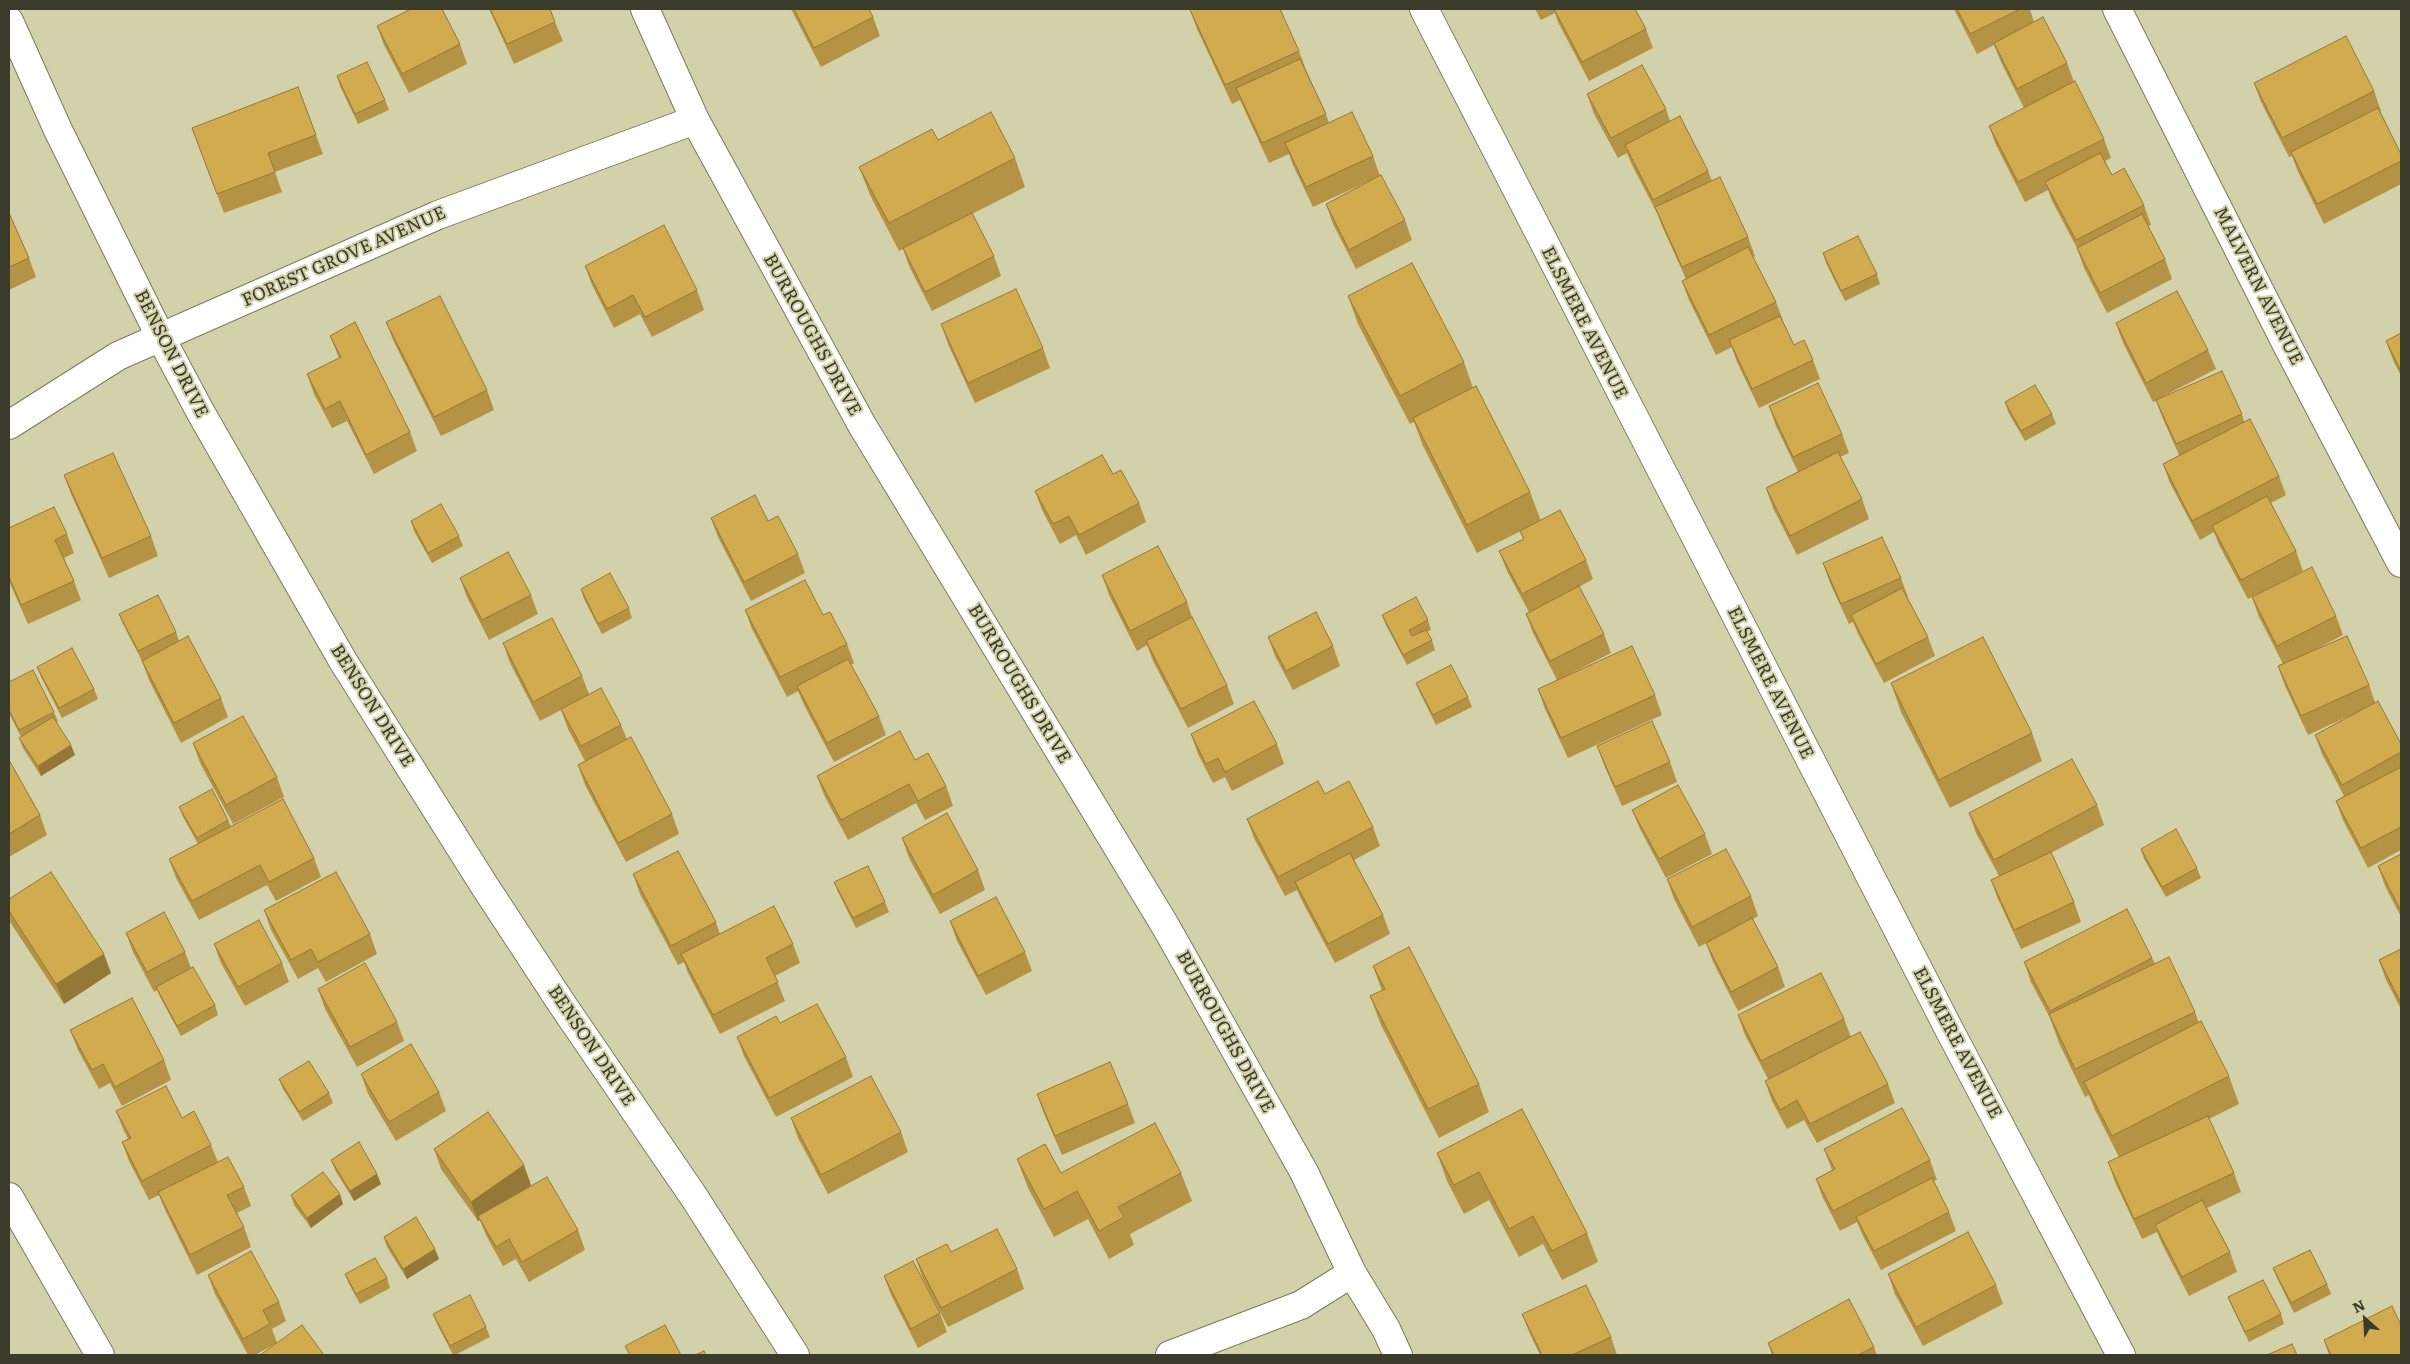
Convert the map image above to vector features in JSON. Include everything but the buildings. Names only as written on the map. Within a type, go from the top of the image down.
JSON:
[{"type":"street","name":"BURROUGHS DRIVE","points":[[645,9],[695,120],[862,425],[1166,927],[1304,1172],[1352,1273],[1386,1329],[1398,1355]]},
{"type":"street","name":"ELSMERE AVENUE","points":[[1424,9],[1948,1026],[2121,1355]]},
{"type":"street","name":"MALVERN AVENUE","points":[[2117,9],[2288,347],[2401,563]]},
{"type":"street","name":"BENSON DRIVE","points":[[9,21],[58,130],[161,338],[201,413],[343,661],[484,885],[562,1004],[694,1197],[795,1355]]},
{"type":"street","name":"FOREST GROVE AVENUE","points":[[9,425],[118,356],[438,215],[695,120]]},
{"type":"street","points":[[9,1197],[100,1355]]},
{"type":"street","points":[[1170,1355],[1301,1305],[1352,1273]]}]
